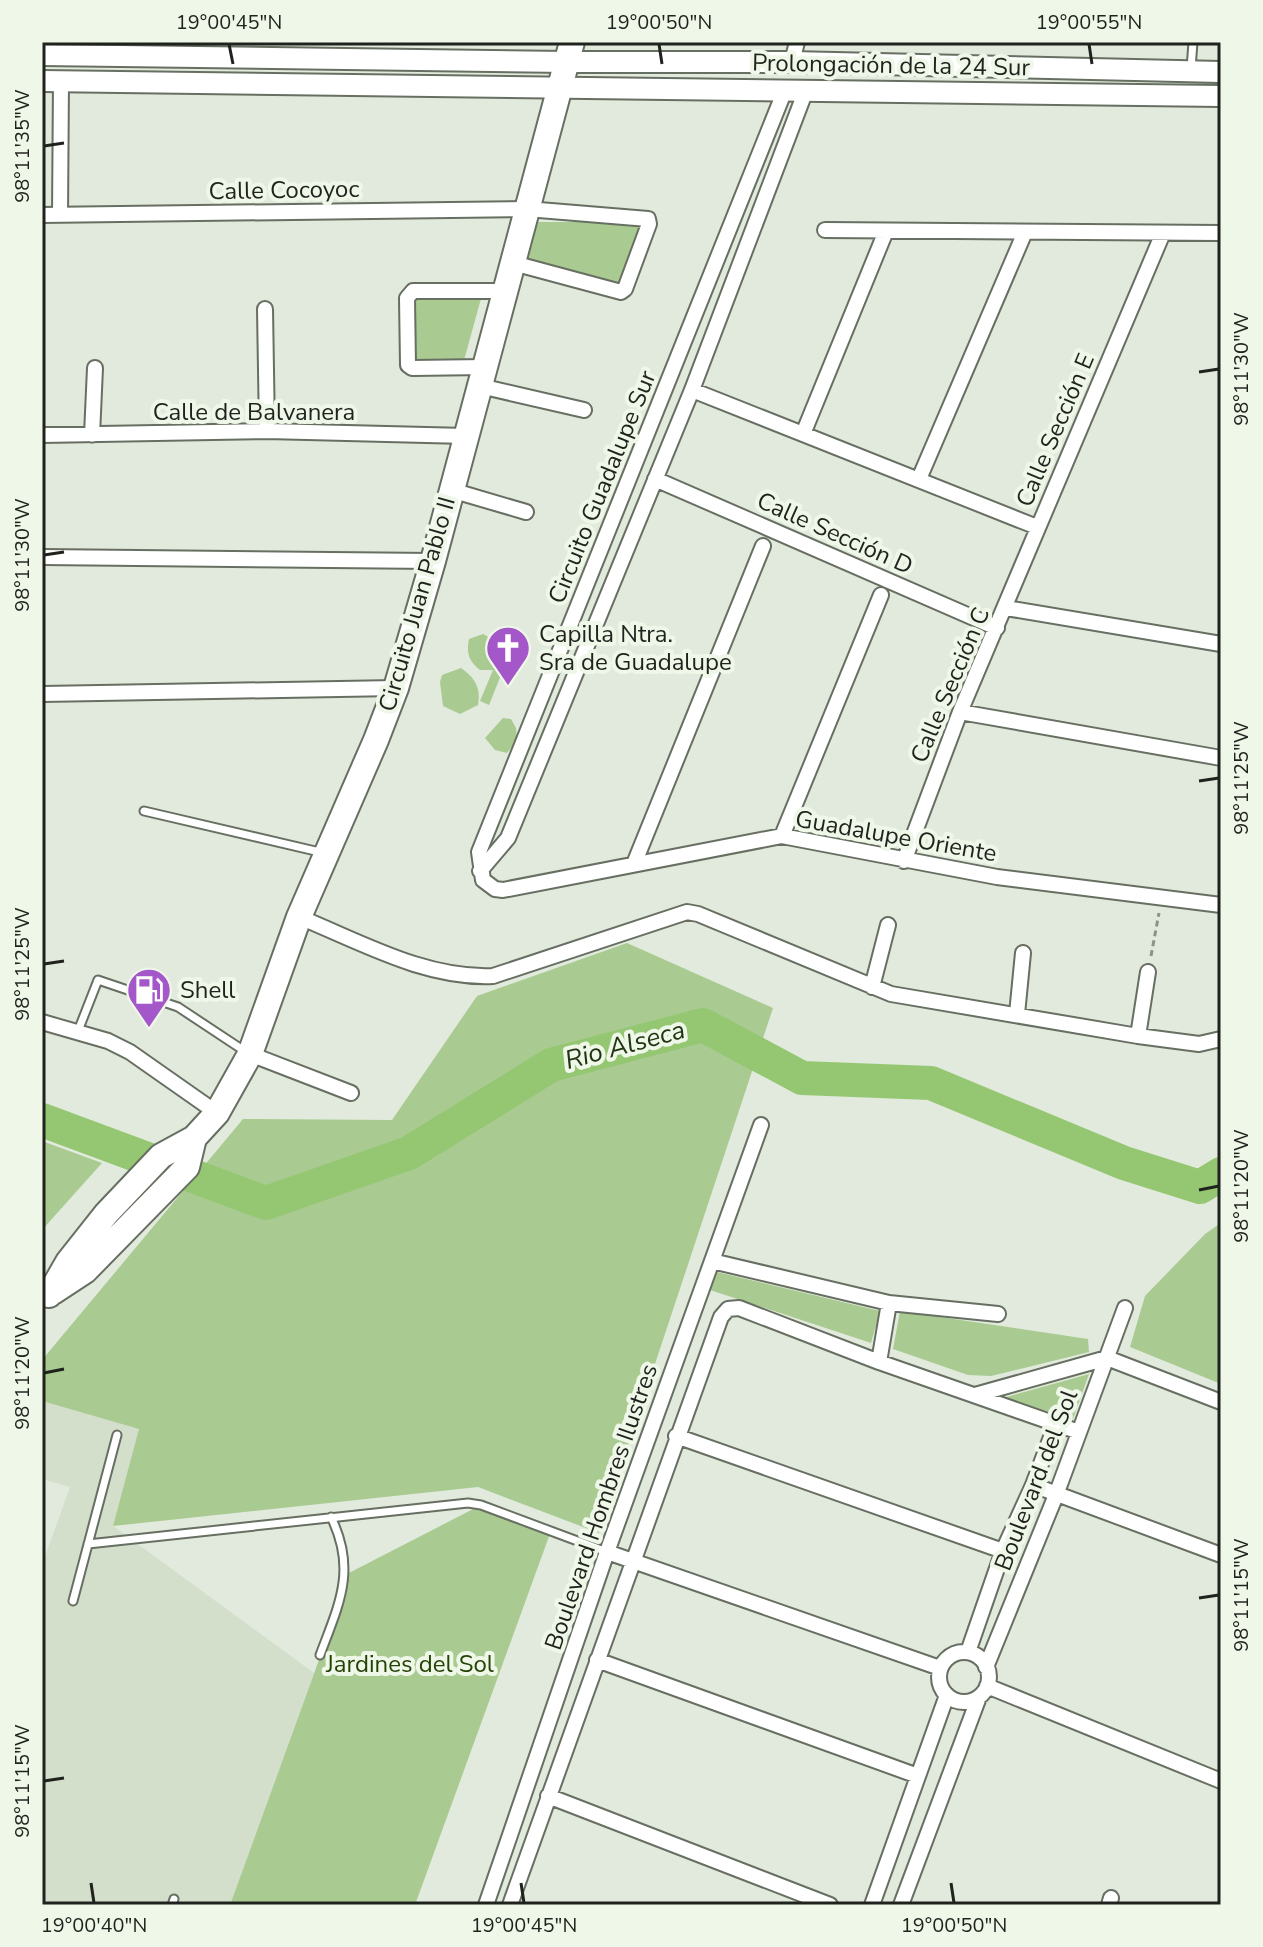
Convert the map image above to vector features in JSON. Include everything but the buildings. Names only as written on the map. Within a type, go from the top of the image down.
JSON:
[{"type":"main road","name":"Prolongación de la 24 Sur","points":[[42,55],[570,52],[792,62],[1221,72]]},
{"type":"main road","name":"Circuito Juan Pablo II","points":[[46,1298],[68,1262],[106,1214],[161,1156],[194,1138],[217,1113],[250,1054],[299,917],[396,688],[570,52]]},
{"type":"main road","name":"Prolongación de la 24 Sur","points":[[52,81],[1221,96]]},
{"type":"main road","name":"Circuito Juan Pablo II","points":[[46,1298],[85,1271],[187,1167],[194,1138]]},
{"type":"street","points":[[792,62],[797,42]]},
{"type":"street","points":[[52,81],[60,215]]},
{"type":"street","name":"Circuito Guadalupe Sur","points":[[480,871],[479,852],[583,593],[692,324],[796,90]]},
{"type":"street","name":"Circuito Guadalupe Sur","points":[[480,871],[508,838],[692,390],[796,90]]},
{"type":"street","name":"Calle Cocoyoc","points":[[42,215],[527,209],[648,219],[649,224],[621,292],[513,263]]},
{"type":"street","points":[[825,230],[1221,233]]},
{"type":"street","points":[[803,434],[886,231]]},
{"type":"street","points":[[919,479],[1025,232]]},
{"type":"street","name":"Calle Sección E","points":[[692,390],[1037,527],[1163,233]]},
{"type":"street","points":[[506,291],[413,291],[407,298],[408,365],[483,376],[584,410]]},
{"type":"street","points":[[265,309],[267,431]]},
{"type":"street","points":[[692,324],[714,332]]},
{"type":"street","points":[[92,435],[95,368]]},
{"type":"street","name":"Calle de Balvanera","points":[[42,435],[267,431],[466,436]]},
{"type":"street","name":"Calle Sección D","points":[[655,479],[997,628]]},
{"type":"street","points":[[451,490],[526,512]]},
{"type":"street","name":"Calle Sección C","points":[[904,861],[960,712],[1006,608],[1037,527]]},
{"type":"street","name":"Calle Sección D","points":[[634,864],[763,546]]},
{"type":"street","points":[[42,557],[433,561]]},
{"type":"street","points":[[583,593],[605,601]]},
{"type":"street","name":"Calle Sección D","points":[[782,836],[881,595]]},
{"type":"street","points":[[1006,608],[1221,644]]},
{"type":"street","points":[[42,694],[396,688]]},
{"type":"street","points":[[960,712],[1221,758]]},
{"type":"street","name":"Guadalupe Oriente","points":[[480,871],[488,885],[503,890],[782,836],[997,877],[1221,905]]},
{"type":"street","points":[[299,917],[428,969],[493,976],[687,912],[891,994],[1138,1036],[1199,1044],[1221,1039]]},
{"type":"street","points":[[872,987],[888,925]]},
{"type":"street","points":[[1017,1014],[1023,953]]},
{"type":"street","points":[[1138,1036],[1148,972]]},
{"type":"street","points":[[42,1022],[108,1041],[130,1052],[217,1113]]},
{"type":"street","points":[[250,1054],[351,1093]]},
{"type":"street","name":"Boulevard Hombres Ilustres","points":[[486,1905],[607,1552],[761,1125]]},
{"type":"street","points":[[712,1261],[889,1303],[998,1314]]},
{"type":"street","points":[[889,1303],[879,1362],[1079,1432]]},
{"type":"street","name":"Boulevard Hombres Ilustres","points":[[510,1905],[721,1317],[728,1309],[739,1308],[879,1362]]},
{"type":"street","name":"Boulevard del Sol","points":[[986,1667],[1056,1495],[1125,1308]]},
{"type":"street","points":[[975,1395],[1107,1358],[1221,1402]]},
{"type":"street","name":"Boulevard del Sol","points":[[968,1652],[1003,1551],[1056,1424]]},
{"type":"street","points":[[676,1436],[1003,1551]]},
{"type":"street","points":[[1033,1485],[1221,1555]]},
{"type":"street","points":[[607,1552],[940,1668]]},
{"type":"street","points":[[901,1905],[983,1691],[986,1667],[982,1660],[968,1652],[954,1654],[940,1668],[939,1678],[947,1695],[963,1702],[983,1691],[1221,1781]]},
{"type":"street","points":[[597,1660],[918,1776]]},
{"type":"street","points":[[872,1905],[947,1695]]},
{"type":"street","points":[[548,1796],[830,1905]]},
{"type":"street","points":[[897,1833],[925,1843]]},
{"type":"lane","points":[[1191,72],[1193,42]]},
{"type":"lane","points":[[144,811],[326,854]]},
{"type":"lane","points":[[78,1031],[98,980],[178,1007],[250,1054]]},
{"type":"lane","points":[[73,1601],[117,1435]]},
{"type":"lane","points":[[88,1544],[468,1503],[481,1505],[607,1552]]},
{"type":"lane","points":[[320,1655],[344,1591],[346,1561],[331,1517]]},
{"type":"path","points":[[1148,972],[1161,899]]},
{"type":"shaded area","points":[[42,1401],[140,1429],[113,1526],[314,1673],[230,1905],[42,1905],[42,1565],[70,1487],[42,1479]]},
{"type":"green space","points":[[528,222],[646,222],[619,289],[519,261]]},
{"type":"green space","points":[[411,295],[482,295],[463,364],[410,363]]},
{"type":"green space","points":[[483,634],[505,646],[505,665],[489,705],[480,701],[493,670],[480,670],[471,660],[468,648],[469,639]]},
{"type":"green space","points":[[461,668],[476,684],[479,699],[478,705],[460,714],[443,706],[440,682],[442,675]]},
{"type":"green space","points":[[503,718],[511,719],[516,728],[517,741],[507,753],[495,750],[485,738]]},
{"type":"green space","points":[[627,943],[773,1008],[599,1533],[478,1487],[113,1526],[139,1429],[42,1401],[42,1360],[243,1119],[392,1120],[477,996]]},
{"type":"green space","points":[[42,1141],[102,1163],[42,1230]]},
{"type":"green space","points":[[1221,1223],[1221,1384],[1130,1347],[1145,1296],[1205,1234]]},
{"type":"green space","points":[[717,1272],[880,1311],[871,1343],[710,1290]]},
{"type":"green space","points":[[900,1311],[1088,1339],[1089,1352],[991,1376],[968,1375],[893,1349]]},
{"type":"green space","points":[[1089,1374],[1073,1419],[1003,1398]]},
{"type":"green space","name":"Jardines del Sol","points":[[481,1505],[551,1531],[415,1905],[230,1905],[344,1591],[345,1575]]},
{"type":"waterway","name":"Rio Alseca","points":[[42,1120],[266,1203],[409,1153],[551,1065],[703,1025],[802,1078],[931,1083],[1124,1163],[1200,1187],[1221,1174]]},
{"type":"place","name":"Capilla Ntra. Sra de Guadalupe","points":[[508,687]]},
{"type":"place","name":"Shell","points":[[149,1029]]}]
